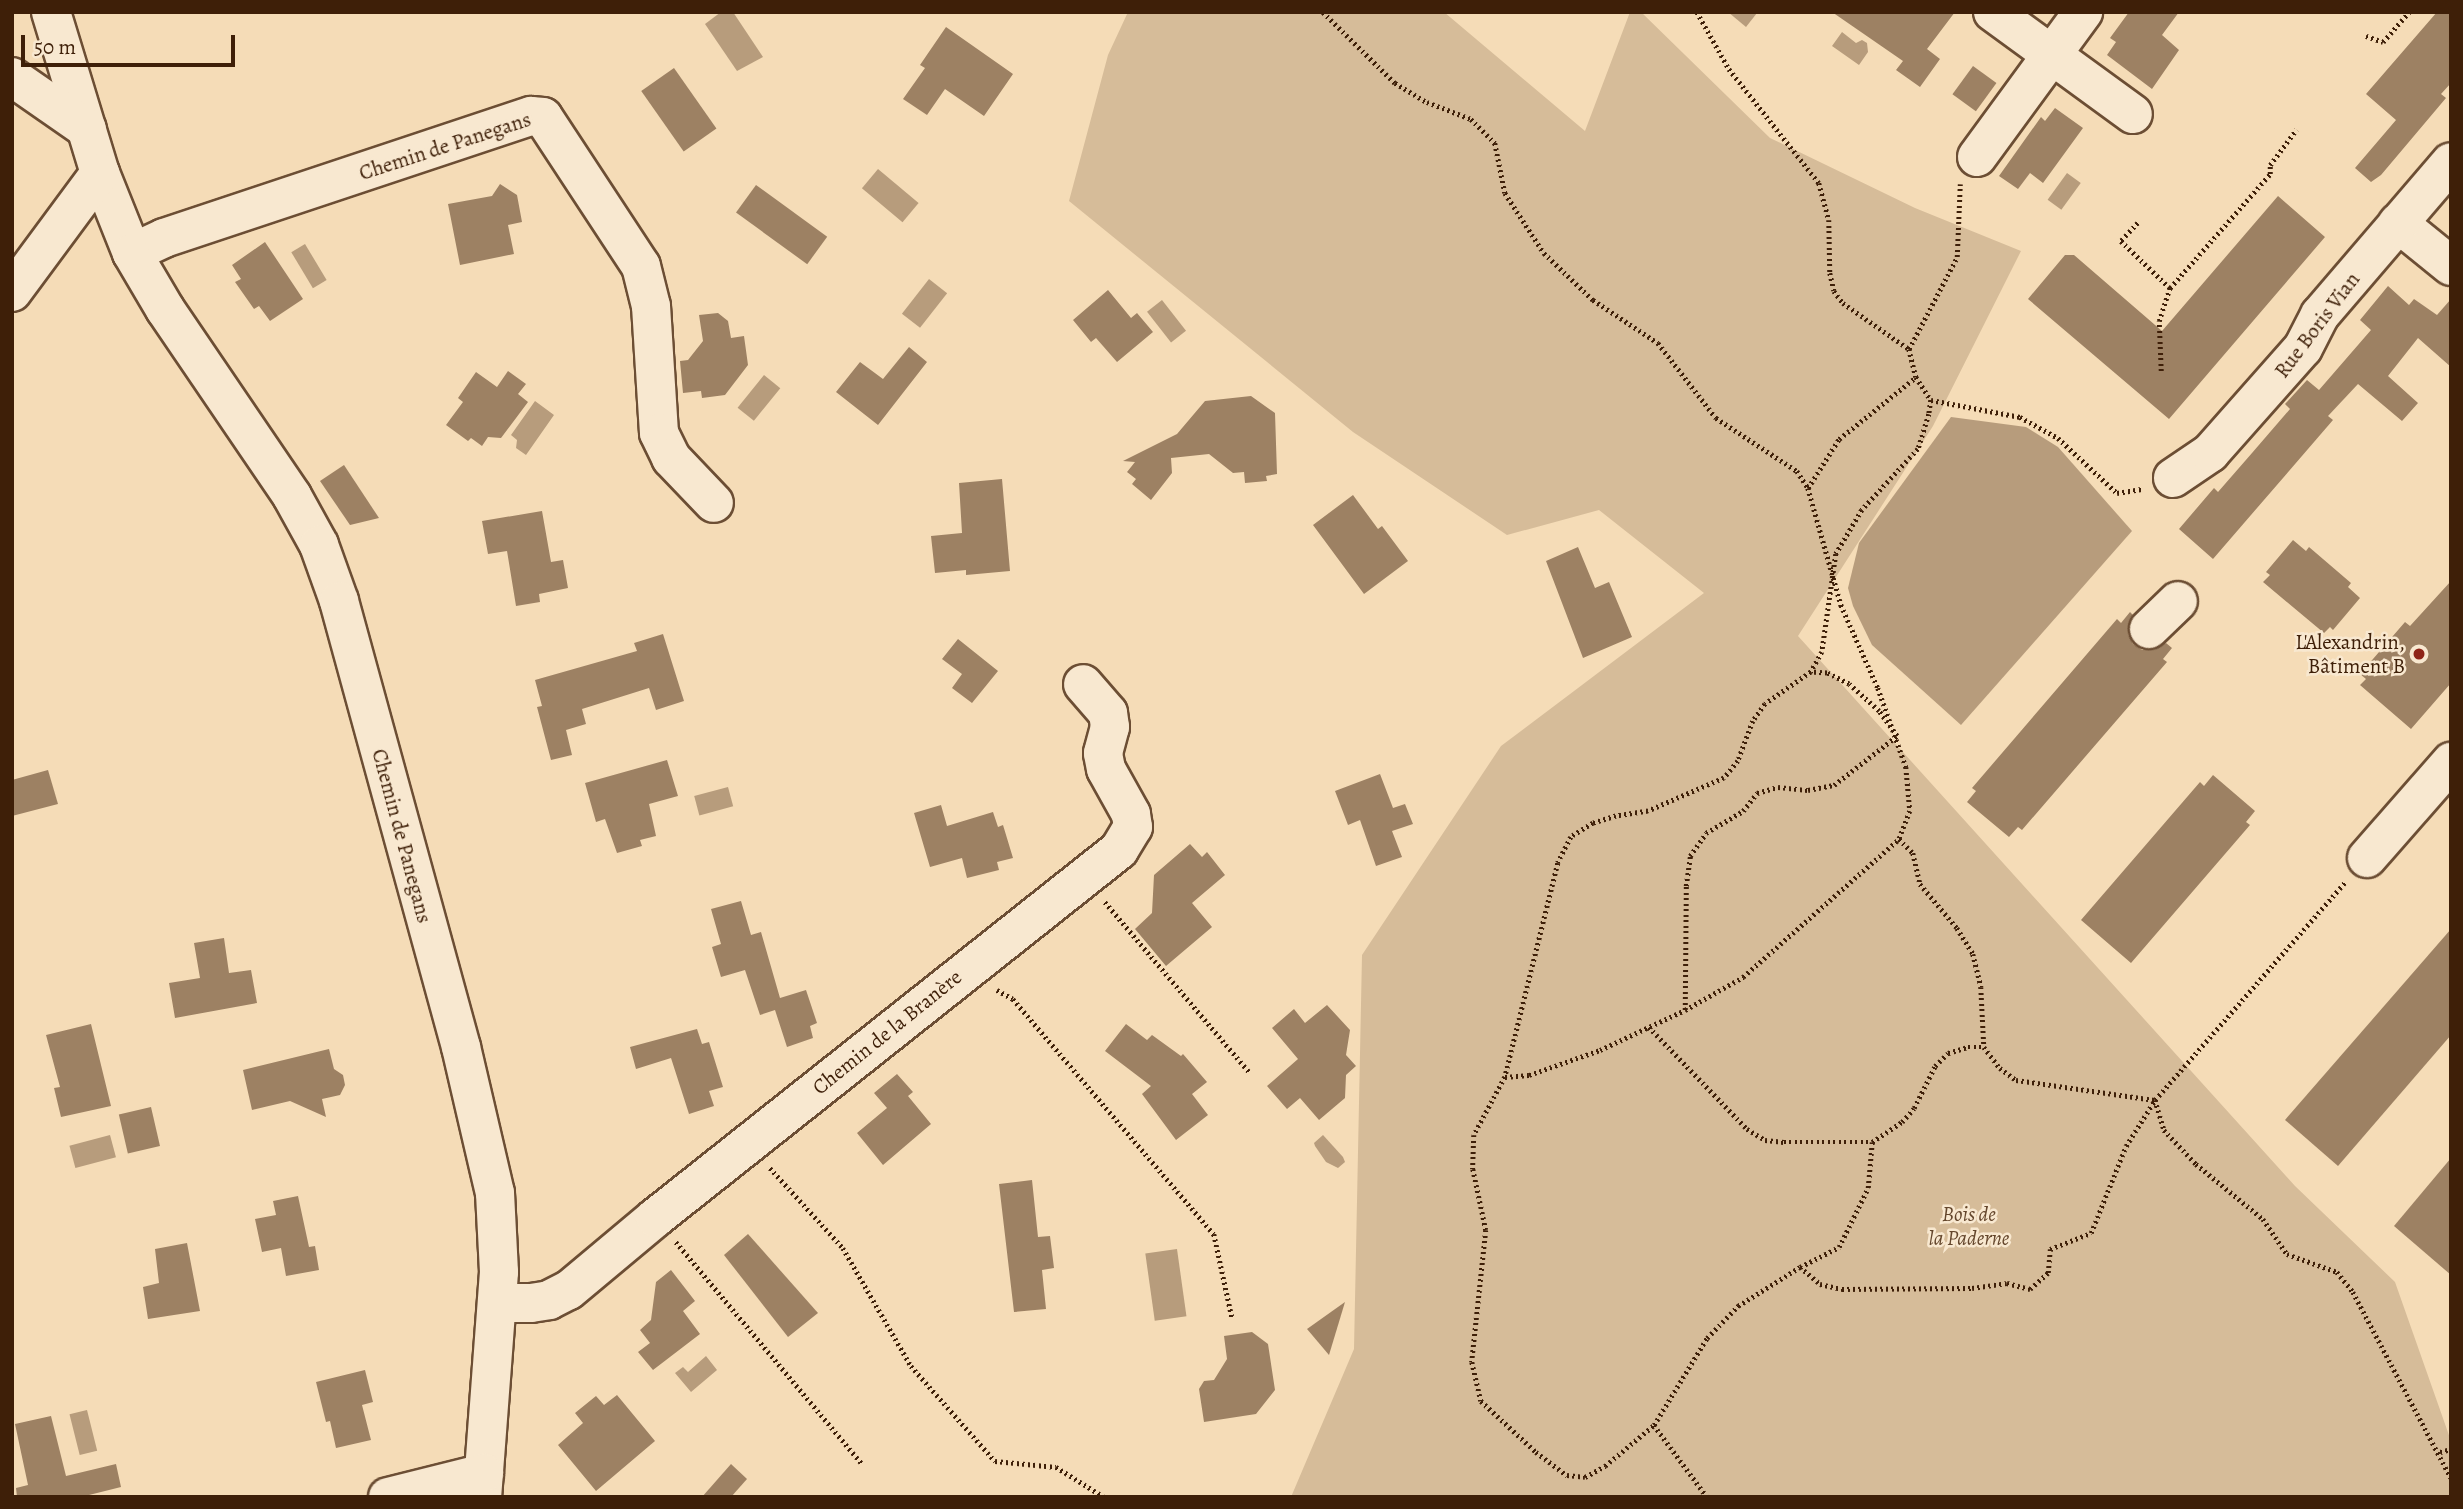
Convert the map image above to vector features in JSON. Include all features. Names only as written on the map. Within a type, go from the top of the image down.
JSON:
[{"type":"street","name":"Chemin de Panegans","points":[[51,12],[100,173],[132,253],[165,309],[292,496],[310,526],[329,570],[481,1122],[499,1228],[498,1303],[483,1485],[388,1497]]},
{"type":"street","points":[[1993,12],[2133,114]]},
{"type":"street","points":[[1977,157],[2083,12]]},
{"type":"street","points":[[12,77],[87,129]]},
{"type":"street","name":"Chemin de Panegans","points":[[132,253],[164,238],[531,116],[543,117],[640,266],[650,306],[659,433],[671,458],[714,503]]},
{"type":"street","name":"Rue Boris Vian","points":[[2173,478],[2210,453],[2304,348],[2320,315],[2451,162]]},
{"type":"street","points":[[12,292],[100,173]]},
{"type":"street","points":[[2398,223],[2451,267]]},
{"type":"street","points":[[2149,629],[2178,601]]},
{"type":"street","name":"Chemin de la Branère","points":[[498,1303],[549,1300],[569,1290],[655,1217],[1119,849],[1133,827],[1125,798],[1106,769],[1103,753],[1110,727],[1108,713],[1083,684]]},
{"type":"street","points":[[2367,858],[2451,762]]},
{"type":"path","points":[[1323,12],[1395,83],[1427,102],[1471,119],[1495,143],[1505,193],[1544,253],[1592,300],[1658,343],[1716,418],[1797,471],[1808,488],[1841,605],[1897,736],[1906,767],[1910,811],[1899,839],[1743,977],[1685,1010],[1600,1050],[1529,1075],[1505,1077]]},
{"type":"path","points":[[1697,12],[1729,69],[1819,183],[1829,220],[1830,273],[1834,291],[1843,303],[1909,349],[1916,377],[1931,400],[2020,417],[2058,438],[2117,493],[2147,488],[2173,478]]},
{"type":"path","points":[[2366,36],[2383,42],[2409,12]]},
{"type":"path","points":[[2161,371],[2159,321],[2170,288],[2270,174],[2270,164],[2296,130]]},
{"type":"path","points":[[1909,349],[1957,257],[1960,240],[1958,186],[1977,157]]},
{"type":"path","points":[[2138,223],[2121,241],[2170,288]]},
{"type":"path","points":[[1808,488],[1839,439],[1916,377]]},
{"type":"path","points":[[1871,1142],[1868,1188],[1839,1247],[1800,1267],[1738,1306],[1707,1338],[1654,1424],[1605,1466],[1585,1477],[1567,1475],[1536,1452],[1481,1401],[1472,1362],[1486,1230],[1473,1169],[1474,1135],[1505,1077],[1558,863],[1571,837],[1593,823],[1648,811],[1724,778],[1738,761],[1753,721],[1765,704],[1811,672],[1822,652],[1836,554],[1862,510],[1918,449],[1931,400]]},
{"type":"path","points":[[1811,672],[1827,673],[1849,684],[1879,711],[1897,736]]},
{"type":"path","points":[[1685,1010],[1686,886],[1690,856],[1706,833],[1743,811],[1757,793],[1779,788],[1808,790],[1834,785],[1897,736]]},
{"type":"path","points":[[1899,839],[1913,853],[1920,884],[1957,928],[1973,954],[1980,987],[1984,1047],[2000,1068],[2016,1080],[2155,1100]]},
{"type":"path","points":[[1800,1267],[1820,1284],[1842,1289],[1972,1288],[2007,1283],[2030,1289],[2048,1273],[2050,1249],[2091,1233],[2126,1146],[2155,1100],[2367,858]]},
{"type":"path","points":[[1083,877],[1249,1072]]},
{"type":"path","points":[[964,971],[1013,999],[1214,1234],[1232,1317]]},
{"type":"path","points":[[1649,1027],[1747,1129],[1765,1140],[1871,1142],[1902,1122],[1914,1108],[1934,1066],[1948,1053],[1968,1047],[1984,1047]]},
{"type":"path","points":[[2155,1100],[2164,1130],[2196,1164],[2263,1219],[2287,1254],[2337,1272],[2353,1292],[2440,1452],[2451,1478]]},
{"type":"path","points":[[748,1144],[843,1248],[911,1366],[995,1461],[1056,1467],[1104,1497]]},
{"type":"path","points":[[655,1217],[862,1464]]},
{"type":"path","points":[[1654,1424],[1707,1497]]},
{"type":"path","points":[[2440,1452],[2451,1449]]},
{"type":"green space","name":"Bois de la Paderne","points":[[1128,12],[1444,12],[1585,131],[1630,12],[1641,12],[1770,138],[1915,208],[2021,251],[1933,426],[1798,636],[2295,1186],[2395,1282],[2451,1441],[2451,1497],[1291,1497],[1354,1349],[1362,955],[1501,746],[1704,593],[1599,510],[1507,535],[1353,432],[1069,201],[1108,55]]},
{"type":"shaded area","points":[[721,12],[733,12],[763,57],[737,71],[705,24]]},
{"type":"shaded area","points":[[1728,12],[1756,12],[1757,13],[1746,27]]},
{"type":"shaded area","points":[[1842,32],[1856,43],[1862,40],[1867,43],[1868,52],[1859,65],[1832,46]]},
{"type":"shaded area","points":[[878,169],[919,203],[903,222],[862,188]]},
{"type":"shaded area","points":[[2067,173],[2081,183],[2061,210],[2048,200]]},
{"type":"shaded area","points":[[305,244],[327,280],[313,288],[291,252]]},
{"type":"shaded area","points":[[929,279],[947,293],[920,328],[902,314]]},
{"type":"shaded area","points":[[1162,300],[1186,331],[1171,342],[1147,312]]},
{"type":"shaded area","points":[[764,375],[780,388],[754,421],[738,408]]},
{"type":"shaded area","points":[[535,401],[554,415],[526,455],[516,448],[517,440],[511,435]]},
{"type":"shaded area","points":[[1951,417],[2026,427],[2058,447],[2132,531],[1961,725],[1872,645],[1853,606],[1848,588],[1859,543]]},
{"type":"shaded area","points":[[728,787],[733,806],[699,815],[694,796]]},
{"type":"shaded area","points":[[110,1135],[116,1157],[75,1168],[69,1146]]},
{"type":"shaded area","points":[[1323,1135],[1343,1157],[1345,1162],[1338,1168],[1326,1162],[1315,1146],[1314,1143]]},
{"type":"shaded area","points":[[1177,1249],[1186,1316],[1155,1321],[1145,1253]]},
{"type":"shaded area","points":[[706,1356],[717,1370],[691,1392],[675,1373],[683,1367],[688,1372]]},
{"type":"shaded area","points":[[87,1410],[97,1451],[80,1455],[70,1414]]},
{"type":"building","points":[[1832,12],[1955,12],[1927,49],[1940,59],[1920,87],[1896,70],[1903,61]]},
{"type":"building","points":[[2129,12],[2179,12],[2162,35],[2179,50],[2152,89],[2107,55],[2116,42],[2110,38]]},
{"type":"building","points":[[2437,12],[2451,12],[2451,83],[2441,94],[2446,98],[2381,175],[2371,182],[2355,168],[2396,120],[2366,94]]},
{"type":"building","points":[[946,27],[1013,74],[984,116],[945,89],[927,115],[903,99],[925,68],[920,65]]},
{"type":"building","points":[[1973,66],[1996,83],[1976,111],[1952,94]]},
{"type":"building","points":[[674,68],[716,129],[684,152],[641,91]]},
{"type":"building","points":[[2055,108],[2083,128],[2043,183],[2030,173],[2018,189],[1999,176],[2041,117],[2045,121]]},
{"type":"building","points":[[500,184],[517,195],[522,222],[508,225],[514,254],[460,265],[448,204],[492,196]]},
{"type":"building","points":[[756,185],[827,237],[807,264],[736,213]]},
{"type":"building","points":[[2278,196],[2325,237],[2169,419],[2028,299],[2065,255],[2074,255],[2162,331]]},
{"type":"building","points":[[265,242],[303,299],[270,321],[259,306],[254,309],[235,282],[241,279],[232,265]]},
{"type":"building","points":[[2388,286],[2409,305],[2414,299],[2437,315],[2451,299],[2451,367],[2418,338],[2388,376],[2418,403],[2402,421],[2358,384],[2328,416],[2333,420],[2213,559],[2179,529],[2214,488],[2218,492],[2290,409],[2285,404],[2307,380],[2319,390],[2371,330],[2360,320]]},
{"type":"building","points":[[1108,290],[1131,318],[1137,313],[1153,332],[1117,362],[1096,338],[1091,342],[1073,320]]},
{"type":"building","points":[[718,313],[728,321],[731,338],[744,336],[748,365],[725,395],[702,398],[701,391],[683,393],[680,361],[688,360],[703,341],[699,315]]},
{"type":"building","points":[[909,347],[927,362],[878,425],[836,392],[860,362],[883,379]]},
{"type":"building","points":[[508,371],[526,384],[518,394],[528,402],[501,438],[488,437],[482,446],[471,438],[468,441],[446,425],[463,402],[458,398],[476,372],[497,387]]},
{"type":"building","points":[[1251,396],[1275,413],[1277,474],[1266,476],[1267,481],[1245,483],[1244,472],[1233,473],[1209,454],[1171,458],[1172,473],[1151,500],[1132,484],[1136,479],[1127,472],[1135,462],[1123,461],[1177,434],[1205,401]]},
{"type":"building","points":[[344,465],[379,518],[350,525],[320,481]]},
{"type":"building","points":[[1002,479],[1010,571],[966,575],[966,570],[935,573],[931,536],[962,533],[959,483]]},
{"type":"building","points":[[1353,495],[1378,529],[1382,526],[1408,561],[1364,594],[1313,525]]},
{"type":"building","points":[[542,511],[551,562],[563,560],[568,588],[539,594],[540,602],[516,606],[507,551],[488,554],[482,521]]},
{"type":"building","points":[[2293,540],[2306,551],[2309,547],[2351,583],[2348,587],[2360,598],[2333,630],[2330,627],[2324,633],[2263,582],[2270,575],[2266,572]]},
{"type":"building","points":[[1578,547],[1595,588],[1609,582],[1632,637],[1583,658],[1546,561]]},
{"type":"building","name":"L'Alexandrin, Bâtiment B","points":[[2451,581],[2451,683],[2411,729],[2360,685],[2366,679],[2360,674],[2405,622],[2410,626]]},
{"type":"building","points":[[2130,612],[2133,615],[2128,634],[2133,644],[2142,650],[2154,650],[2166,643],[2172,648],[2163,659],[2167,662],[2022,830],[2018,827],[2009,837],[1967,802],[1976,791],[1972,788],[2117,619],[2121,623]]},
{"type":"building","points":[[663,634],[684,701],[656,710],[649,688],[582,709],[586,724],[566,730],[572,755],[551,760],[537,707],[542,706],[535,680],[637,651],[634,643]]},
{"type":"building","points":[[958,639],[998,671],[972,703],[952,688],[962,674],[942,659]]},
{"type":"building","points":[[667,760],[678,796],[649,804],[656,836],[640,840],[642,846],[617,853],[605,819],[596,822],[585,783]]},
{"type":"building","points":[[48,770],[58,804],[12,816],[12,780]]},
{"type":"building","points":[[1380,774],[1393,808],[1405,804],[1413,824],[1392,831],[1402,857],[1376,866],[1360,820],[1348,825],[1335,791]]},
{"type":"building","points":[[2213,775],[2255,811],[2246,822],[2250,825],[2131,963],[2081,920],[2200,782],[2204,786]]},
{"type":"building","points":[[941,805],[947,826],[993,812],[998,827],[1003,825],[1013,858],[997,862],[999,870],[967,878],[962,858],[930,867],[914,813]]},
{"type":"building","points":[[1190,844],[1202,857],[1207,852],[1225,875],[1192,903],[1212,927],[1166,966],[1135,929],[1152,913],[1154,875]]},
{"type":"building","points":[[741,901],[751,935],[761,932],[780,998],[806,990],[817,1023],[810,1026],[813,1038],[787,1047],[775,1010],[760,1015],[745,970],[721,977],[712,947],[721,944],[711,909]]},
{"type":"building","points":[[2451,929],[2451,1035],[2338,1166],[2285,1120]]},
{"type":"building","points":[[224,938],[229,973],[251,970],[257,1003],[175,1018],[169,983],[200,978],[194,943]]},
{"type":"building","points":[[1327,1005],[1350,1030],[1346,1055],[1356,1066],[1346,1075],[1345,1098],[1319,1120],[1300,1098],[1287,1109],[1267,1086],[1298,1059],[1272,1028],[1294,1009],[1305,1023]]},
{"type":"building","points":[[91,1024],[111,1106],[61,1117],[54,1088],[60,1087],[46,1035]]},
{"type":"building","points":[[1126,1024],[1147,1040],[1152,1035],[1181,1056],[1183,1054],[1207,1082],[1192,1094],[1208,1115],[1176,1140],[1142,1094],[1151,1086],[1105,1051]]},
{"type":"building","points":[[697,1029],[702,1044],[709,1042],[723,1087],[709,1091],[714,1106],[689,1114],[671,1058],[636,1069],[630,1047]]},
{"type":"building","points":[[329,1049],[334,1069],[343,1075],[345,1085],[340,1095],[322,1099],[326,1117],[290,1101],[252,1110],[243,1070]]},
{"type":"building","points":[[897,1074],[913,1092],[908,1096],[931,1124],[883,1165],[857,1133],[887,1108],[874,1093]]},
{"type":"building","points":[[151,1107],[160,1146],[128,1153],[119,1114]]},
{"type":"building","points":[[2451,1158],[2451,1275],[2394,1226]]},
{"type":"building","points":[[1032,1180],[1038,1237],[1050,1236],[1054,1268],[1042,1270],[1046,1309],[1014,1312],[999,1184]]},
{"type":"building","points":[[298,1196],[309,1247],[315,1246],[319,1270],[286,1276],[281,1248],[262,1252],[255,1219],[276,1215],[273,1201]]},
{"type":"building","points":[[748,1234],[818,1313],[788,1337],[724,1255]]},
{"type":"building","points":[[187,1243],[200,1311],[148,1319],[143,1287],[159,1283],[155,1249]]},
{"type":"building","points":[[671,1270],[695,1301],[683,1311],[700,1334],[653,1370],[638,1352],[650,1343],[640,1330],[651,1320],[656,1282]]},
{"type":"building","points":[[1345,1302],[1329,1355],[1307,1329]]},
{"type":"building","points":[[1252,1332],[1268,1344],[1275,1390],[1256,1414],[1204,1422],[1199,1389],[1204,1381],[1214,1380],[1227,1359],[1224,1336]]},
{"type":"building","points":[[365,1370],[373,1402],[362,1405],[371,1440],[336,1448],[316,1382]]},
{"type":"building","points":[[617,1395],[655,1441],[596,1491],[558,1445],[583,1423],[575,1413],[596,1396],[604,1405]]},
{"type":"building","points":[[51,1416],[66,1476],[116,1464],[121,1487],[81,1497],[17,1497],[16,1488],[28,1485],[15,1424]]},
{"type":"building","points":[[731,1464],[747,1479],[731,1497],[702,1497]]},
{"type":"place","name":"L'Alexandrin, Bâtiment B","points":[[2419,654]]}]
